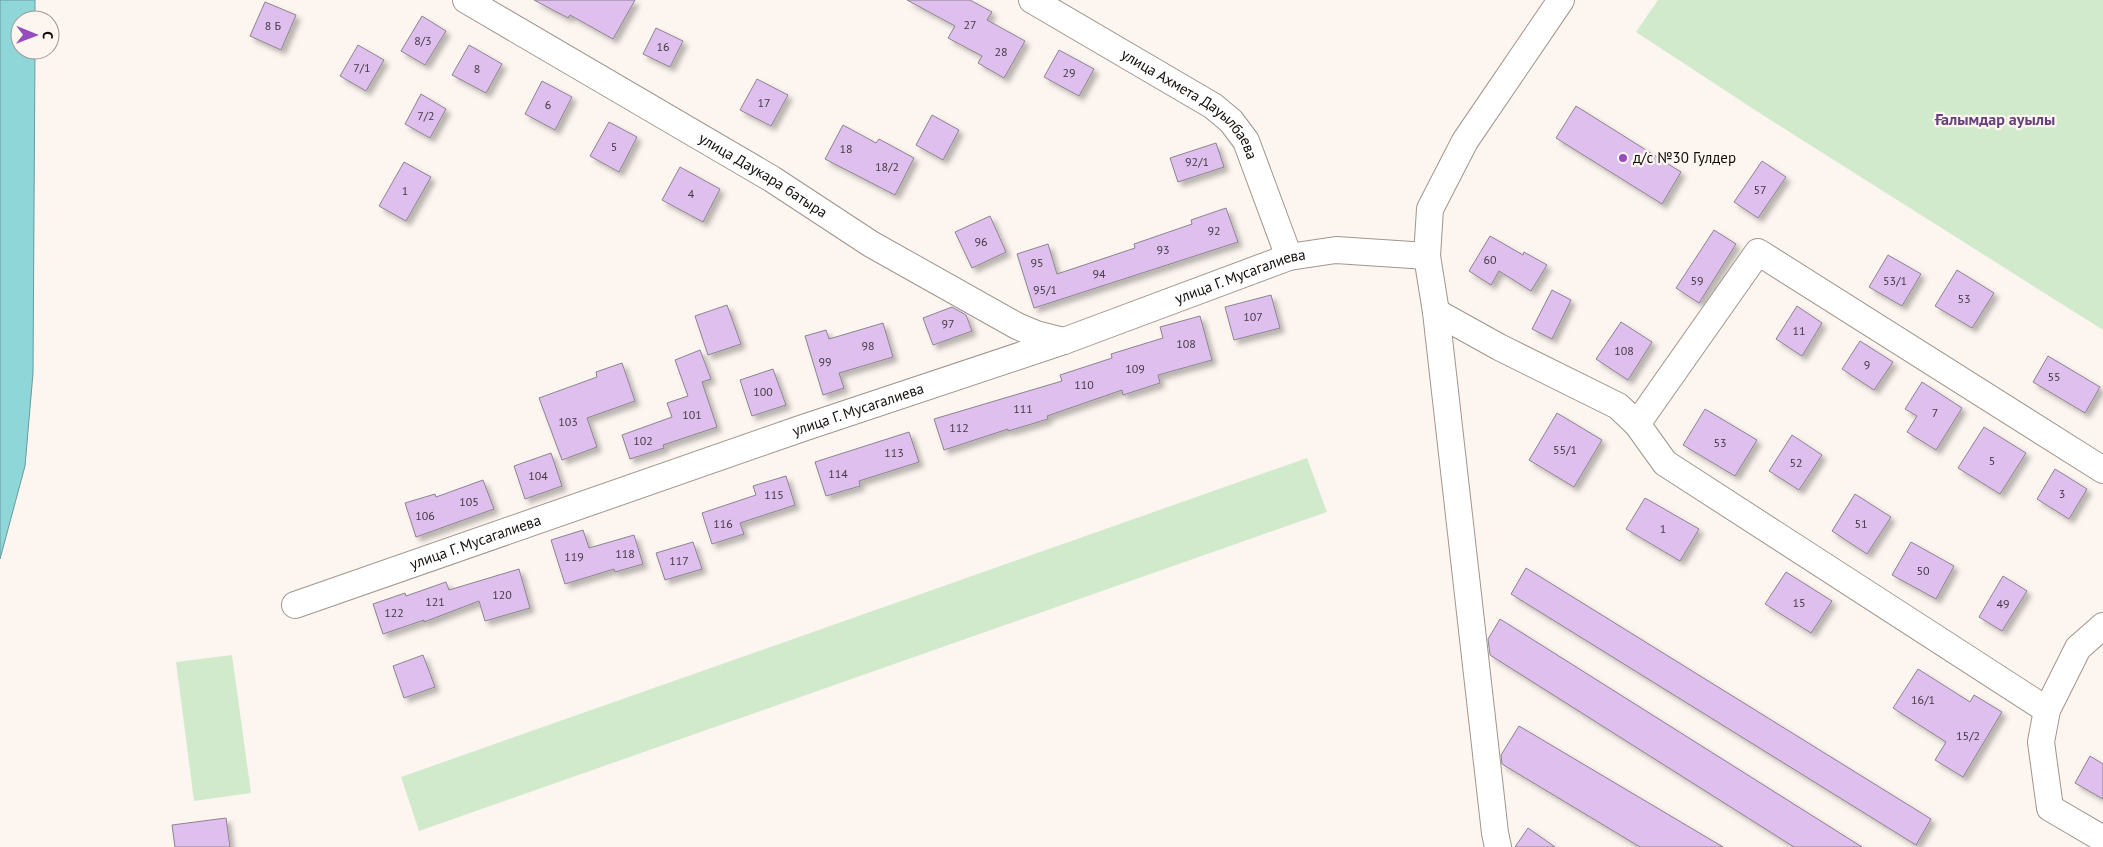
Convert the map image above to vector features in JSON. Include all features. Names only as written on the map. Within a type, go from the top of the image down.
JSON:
[{"type":"street","name":"улица Даукара батыра","points":[[466,0],[772,178],[870,244],[1017,326],[1036,334],[1064,341]]},
{"type":"street","name":"улица Ахмета Дауылбаева","points":[[1032,0],[1213,106],[1231,121],[1246,141],[1290,257]]},
{"type":"street","points":[[1496,846],[1436,312],[1427,256],[1430,210],[1465,141],[1561,0]]},
{"type":"street","name":"улица Г. Мусагалиева","points":[[295,605],[800,429],[1064,341],[1290,257],[1336,250],[1427,256]]},
{"type":"street","points":[[1637,424],[1758,252],[2103,470]]},
{"type":"street","points":[[1436,312],[1618,406],[1637,424],[1665,462],[2048,710]]},
{"type":"street","points":[[2103,626],[2078,648],[2048,710],[2041,742],[2050,808],[2103,839]]},
{"type":"green space","points":[[1658,0],[2103,0],[2103,330],[1758,112],[1636,32]]},
{"type":"green space","points":[[1307,458],[1327,512],[419,831],[401,777]]},
{"type":"green space","points":[[232,655],[251,793],[194,801],[176,662]]},
{"type":"water","points":[[0,0],[35,0],[35,10],[10,10],[10,60],[35,60],[33,373],[25,466],[0,559]]},
{"type":"building","points":[[534,0],[635,0],[613,39],[570,15],[568,18]]},
{"type":"building","points":[[907,0],[970,0],[992,12],[987,20],[1025,41],[1004,78],[978,63],[982,56],[948,38],[955,26]]},
{"type":"building","points":[[265,2],[296,15],[281,50],[250,36]]},
{"type":"building","points":[[422,16],[446,31],[425,65],[401,51]]},
{"type":"building","points":[[656,28],[683,41],[670,67],[643,54]]},
{"type":"building","points":[[358,45],[384,60],[366,91],[340,76]]},
{"type":"building","points":[[469,45],[502,64],[486,93],[452,75]]},
{"type":"building","points":[[1059,50],[1094,69],[1079,96],[1044,77]]},
{"type":"building","points":[[757,79],[788,95],[771,126],[740,110]]},
{"type":"building","points":[[542,81],[572,97],[555,130],[525,114]]},
{"type":"building","points":[[421,94],[446,109],[430,138],[405,124]]},
{"type":"building","points":[[1576,106],[1681,172],[1662,204],[1556,138]]},
{"type":"building","points":[[932,115],[959,130],[943,160],[916,145]]},
{"type":"building","points":[[609,122],[637,137],[619,172],[590,156]]},
{"type":"building","points":[[843,125],[876,143],[879,139],[914,158],[895,195],[825,159]]},
{"type":"building","points":[[1216,143],[1224,167],[1178,182],[1170,158]]},
{"type":"building","points":[[1762,161],[1786,177],[1758,218],[1734,202]]},
{"type":"building","points":[[404,162],[431,177],[406,221],[379,206]]},
{"type":"building","points":[[680,167],[720,189],[703,222],[662,200]]},
{"type":"building","points":[[1226,208],[1238,242],[1034,308],[1017,254],[1048,244],[1057,274],[1135,248],[1134,244],[1192,224],[1191,220]]},
{"type":"building","points":[[990,216],[1006,252],[972,268],[955,232]]},
{"type":"building","points":[[1714,230],[1736,244],[1699,303],[1676,288]]},
{"type":"building","points":[[1490,236],[1523,255],[1524,252],[1547,265],[1531,291],[1499,271],[1491,285],[1469,271]]},
{"type":"building","points":[[1888,255],[1921,274],[1902,306],[1869,287]]},
{"type":"building","points":[[1957,270],[1994,293],[1972,328],[1935,306]]},
{"type":"building","points":[[1552,290],[1571,300],[1552,339],[1532,329]]},
{"type":"building","points":[[1271,295],[1280,328],[1234,340],[1225,307]]},
{"type":"building","points":[[727,305],[741,344],[708,355],[695,316]]},
{"type":"building","points":[[1797,306],[1822,323],[1802,356],[1776,339]]},
{"type":"building","points":[[952,307],[966,315],[972,331],[933,345],[923,318]]},
{"type":"building","points":[[1200,316],[1212,360],[1158,375],[1160,383],[1123,395],[1122,390],[1047,416],[1048,419],[1008,431],[1008,429],[944,450],[934,419],[1062,381],[1060,375],[1112,358],[1111,354],[1163,338],[1160,327]]},
{"type":"building","points":[[1621,322],[1652,342],[1628,380],[1596,359]]},
{"type":"building","points":[[883,323],[893,357],[839,373],[844,388],[823,395],[805,336],[826,330],[829,339]]},
{"type":"building","points":[[1860,341],[1893,362],[1874,390],[1842,369]]},
{"type":"building","points":[[700,350],[711,379],[702,382],[717,427],[663,445],[664,448],[630,459],[622,435],[672,417],[667,403],[688,396],[675,360]]},
{"type":"building","points":[[2048,356],[2100,387],[2085,413],[2033,382]]},
{"type":"building","points":[[622,363],[635,401],[587,418],[597,447],[562,460],[539,398],[597,377],[596,372]]},
{"type":"building","points":[[773,369],[786,405],[752,416],[740,380]]},
{"type":"building","points":[[1922,382],[1962,408],[1936,450],[1907,432],[1917,416],[1905,409]]},
{"type":"building","points":[[1705,409],[1757,440],[1735,476],[1683,445]]},
{"type":"building","points":[[1557,413],[1602,440],[1574,487],[1529,460]]},
{"type":"building","points":[[1984,427],[2026,453],[2000,494],[1958,468]]},
{"type":"building","points":[[909,432],[919,462],[859,481],[860,486],[826,496],[815,462]]},
{"type":"building","points":[[1792,435],[1822,455],[1799,490],[1769,471]]},
{"type":"building","points":[[551,453],[562,486],[525,499],[514,466]]},
{"type":"building","points":[[2055,469],[2087,489],[2069,519],[2037,499]]},
{"type":"building","points":[[786,476],[795,505],[740,523],[744,534],[712,544],[702,513],[756,495],[753,486]]},
{"type":"building","points":[[483,480],[494,509],[416,537],[405,503],[435,494],[436,497]]},
{"type":"building","points":[[1855,494],[1891,517],[1867,554],[1832,531]]},
{"type":"building","points":[[1645,498],[1699,529],[1680,561],[1626,529]]},
{"type":"building","points":[[583,530],[589,548],[634,535],[643,564],[615,572],[614,569],[565,584],[551,540]]},
{"type":"building","points":[[693,542],[702,569],[665,580],[656,553]]},
{"type":"building","points":[[1911,542],[1954,566],[1936,599],[1892,575]]},
{"type":"building","points":[[1526,568],[1931,819],[1916,845],[1511,594]]},
{"type":"building","points":[[519,569],[530,608],[485,621],[479,601],[424,622],[424,620],[383,634],[373,604],[405,593],[406,596],[446,582],[449,590]]},
{"type":"building","points":[[1786,572],[1832,601],[1811,633],[1765,604]]},
{"type":"building","points":[[2003,576],[2027,591],[2002,631],[1979,617]]},
{"type":"building","points":[[1500,619],[1862,847],[1794,847],[1490,655],[1488,639]]},
{"type":"building","points":[[423,655],[435,687],[404,698],[393,666]]},
{"type":"building","points":[[1918,669],[1970,702],[1974,695],[2002,712],[1963,777],[1935,760],[1946,742],[1893,708]]},
{"type":"building","points":[[1519,726],[1723,847],[1640,847],[1502,764],[1501,755]]},
{"type":"building","points":[[2090,756],[2103,764],[2103,799],[2075,783]]},
{"type":"building","points":[[226,818],[230,847],[175,847],[172,825]]},
{"type":"building","points":[[1528,828],[1555,847],[1515,847]]},
{"type":"place","name":"д/с №30 Гулдер","points":[[1623,158]]},
{"type":"district","name":"Ғалымдар ауылы","points":[[1995,119]]}]
